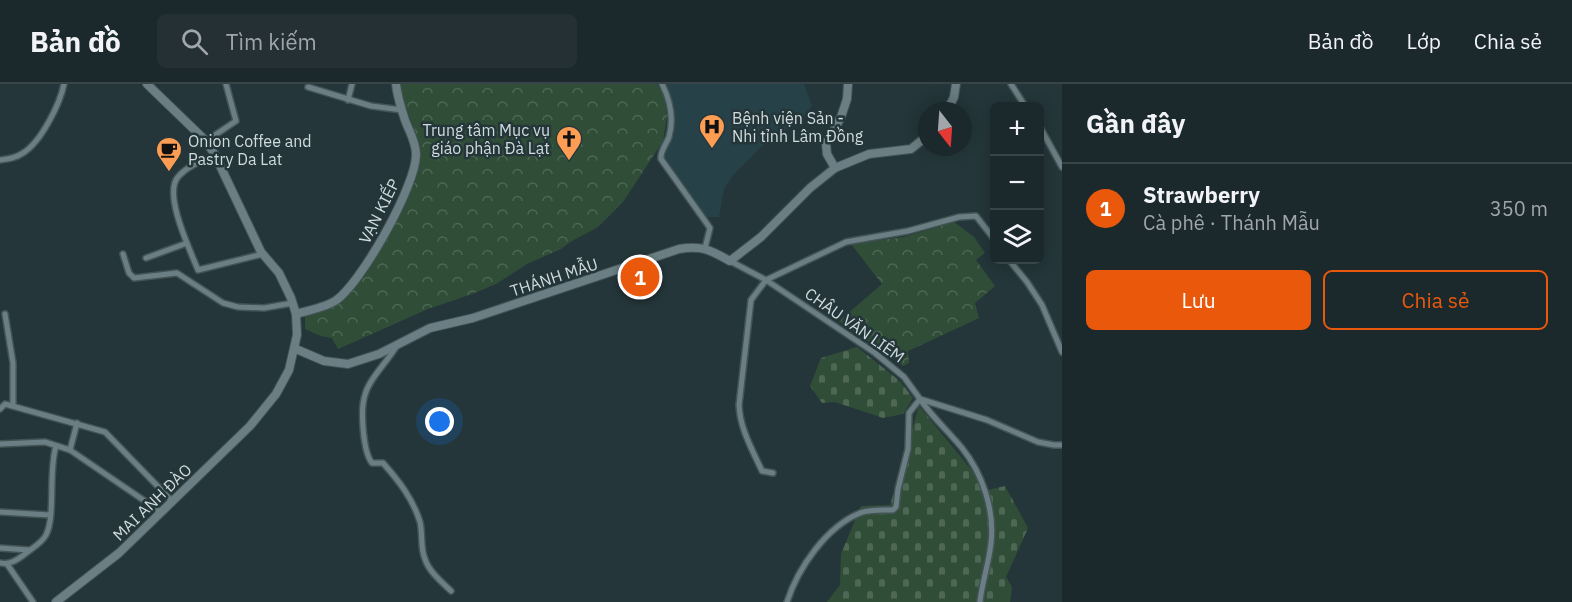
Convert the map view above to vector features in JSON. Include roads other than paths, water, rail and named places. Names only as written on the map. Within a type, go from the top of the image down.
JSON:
[{"type":"main road","name":"MAI ANH ĐÀO","points":[[56,602],[118,553],[249,426],[276,394],[290,370],[296,349],[297,326],[293,303],[279,273],[263,254],[215,156],[206,141],[147,84]]},
{"type":"main road","name":"VẠN KIẾP","points":[[296,314],[329,304],[347,291],[376,248],[397,209],[415,167],[417,155],[396,84]]},
{"type":"main road","points":[[835,168],[827,154],[826,144],[841,117],[847,99],[848,84]]},
{"type":"main road","points":[[952,102],[956,84]]},
{"type":"main road","points":[[705,248],[730,261],[761,237],[810,188],[835,168],[869,154],[911,150],[918,144]]},
{"type":"main road","name":"THÁNH MẪU","points":[[296,349],[324,361],[348,364],[369,358],[430,328],[474,318],[659,255],[693,246],[705,248]]},
{"type":"street","points":[[0,160],[17,156],[34,144],[53,112],[64,84]]},
{"type":"street","points":[[206,141],[236,121],[226,84]]},
{"type":"street","points":[[348,100],[352,84]]},
{"type":"street","points":[[662,84],[669,102],[671,117],[669,134],[661,153],[661,159],[710,228],[705,248]]},
{"type":"street","points":[[1011,84],[1022,102]]},
{"type":"street","points":[[308,87],[371,106],[402,110]]},
{"type":"street","points":[[1044,134],[1062,167]]},
{"type":"street","points":[[215,156],[185,170],[177,178],[172,190],[187,243],[198,270],[263,254]]},
{"type":"street","points":[[773,473],[762,471],[740,420],[739,405],[740,378],[752,300],[766,280],[846,242],[908,231],[959,217],[979,218],[990,233]]},
{"type":"street","points":[[146,258],[187,243]]},
{"type":"street","points":[[123,254],[129,273],[134,278],[177,273],[227,306],[264,308],[293,303]]},
{"type":"street","name":"CHÂU VĂN LIÊM","points":[[730,261],[766,280],[887,361],[904,377],[964,451],[978,474],[991,522],[992,541],[980,602]]},
{"type":"street","points":[[1012,264],[1042,305],[1062,352]]},
{"type":"street","points":[[5,314],[12,363],[14,406]]},
{"type":"street","points":[[396,346],[365,395],[367,458],[372,463],[383,463],[411,500],[420,524],[424,559],[435,575],[451,591]]},
{"type":"street","points":[[787,602],[799,573],[810,556],[829,535],[860,513],[869,510],[892,510],[896,507],[908,449],[909,413],[920,399],[987,420],[1038,442],[1054,446],[1062,444]]},
{"type":"street","points":[[0,409],[5,404],[105,432],[172,501]]},
{"type":"street","points":[[70,450],[77,423]]},
{"type":"street","points":[[0,444],[45,442],[70,450],[161,512]]},
{"type":"street","points":[[33,602],[2,564],[30,550],[46,535],[50,515],[52,459],[56,446]]},
{"type":"street","points":[[0,512],[50,515]]},
{"type":"street","points":[[0,548],[30,550]]},
{"type":"place","name":"Bệnh viện Sản - Nhi tỉnh Lâm Đồng","points":[[712,150]]},
{"type":"place","name":"Trung tâm Mục vụ giáo phận Đà Lạt","points":[[569,162]]},
{"type":"place","name":"Onion Coffee and Pastry Da Lat","points":[[169,173]]},
{"type":"place","name":"Strawberry","points":[[640,277]]}]
